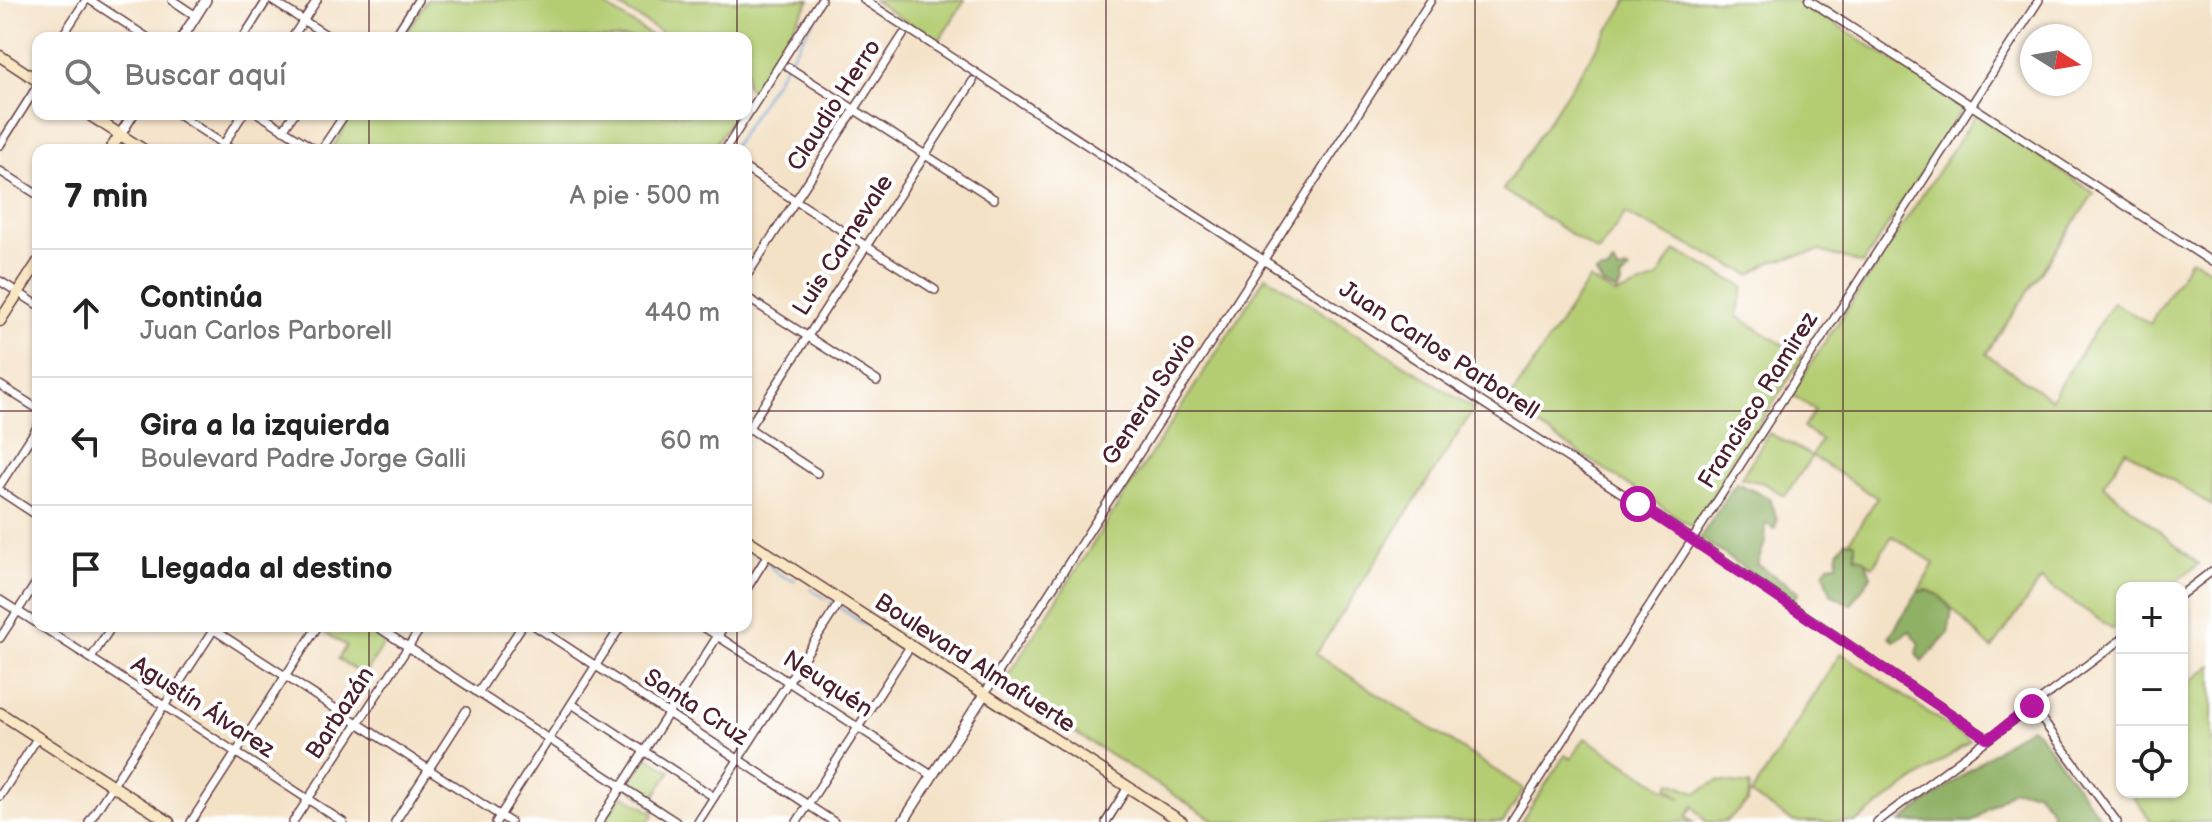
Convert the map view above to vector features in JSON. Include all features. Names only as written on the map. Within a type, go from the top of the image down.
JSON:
[{"type":"main road","points":[[0,56],[32,77]]},
{"type":"main road","points":[[97,120],[134,144]]},
{"type":"main road","points":[[114,144],[120,135]]},
{"type":"main road","points":[[0,321],[32,271]]},
{"type":"main road","name":"Boulevard Almafuerte","points":[[752,543],[1182,822]]},
{"type":"main road","points":[[0,713],[169,822]]},
{"type":"street","points":[[65,32],[88,0],[139,32]]},
{"type":"street","points":[[172,0],[196,16]]},
{"type":"street","points":[[186,32],[206,0]]},
{"type":"street","points":[[247,32],[269,0],[321,32]]},
{"type":"street","points":[[296,32],[317,0]]},
{"type":"street","points":[[398,32],[418,0]]},
{"type":"street","points":[[752,108],[821,0]]},
{"type":"street","name":"Juan Carlos Parborell","points":[[864,0],[1692,539],[1988,739]]},
{"type":"street","name":"General Savio","points":[[903,822],[1431,0]]},
{"type":"street","points":[[1809,0],[2212,262]]},
{"type":"street","name":"Francisco Ramirez","points":[[1511,822],[2039,0]]},
{"type":"street","name":"Claudio Herro","points":[[752,268],[903,35]]},
{"type":"street","points":[[788,67],[994,199]]},
{"type":"street","name":"Luis Carnevale","points":[[752,421],[973,81]]},
{"type":"street","points":[[0,145],[32,89]]},
{"type":"street","points":[[120,135],[129,120]]},
{"type":"street","points":[[185,120],[218,144]]},
{"type":"street","points":[[224,144],[239,120]]},
{"type":"street","points":[[268,120],[308,144]]},
{"type":"street","points":[[283,130],[290,120]]},
{"type":"street","points":[[323,144],[341,120]]},
{"type":"street","points":[[729,144],[744,120]]},
{"type":"street","points":[[0,171],[32,191]]},
{"type":"street","points":[[752,173],[935,290]]},
{"type":"street","points":[[0,281],[32,301]]},
{"type":"street","points":[[752,301],[877,381]]},
{"type":"street","points":[[0,385],[32,405]]},
{"type":"street","points":[[752,432],[817,473]]},
{"type":"street","points":[[32,436],[0,488],[32,512]]},
{"type":"street","points":[[752,580],[769,553]]},
{"type":"street","points":[[2188,589],[2212,571]]},
{"type":"street","points":[[0,638],[32,589]]},
{"type":"street","name":"Agustín Álvarez","points":[[0,600],[32,620]]},
{"type":"street","points":[[698,822],[841,600]]},
{"type":"street","name":"Agustín Álvarez","points":[[51,632],[343,822]]},
{"type":"street","points":[[91,658],[108,632]]},
{"type":"street","points":[[89,822],[210,632]]},
{"type":"street","points":[[220,632],[498,819],[510,822]]},
{"type":"street","points":[[191,822],[314,632]]},
{"type":"street","points":[[385,632],[676,822]]},
{"type":"street","name":"Barbazán","points":[[293,822],[418,632]]},
{"type":"street","points":[[478,693],[518,632]]},
{"type":"street","name":"Santa Cruz","points":[[544,632],[834,822]]},
{"type":"street","points":[[498,819],[617,632]]},
{"type":"street","name":"Neuquén","points":[[712,632],[933,776]]},
{"type":"street","points":[[599,822],[720,632]]},
{"type":"street","points":[[1877,822],[2116,643]]},
{"type":"street","points":[[797,822],[911,645]]},
{"type":"street","points":[[572,704],[714,797]]},
{"type":"street","points":[[2032,706],[2117,822]]},
{"type":"street","points":[[395,822],[466,711]]},
{"type":"street","points":[[0,796],[38,737]]},
{"type":"street","points":[[1106,822],[1128,787]]},
{"type":"green space","points":[[427,0],[596,0],[646,32],[407,32]]},
{"type":"green space","points":[[610,0],[810,0],[753,90],[752,32],[661,32]]},
{"type":"green space","points":[[873,0],[965,0],[938,42]]},
{"type":"green space","points":[[1628,0],[1798,0],[1964,106],[1863,264],[1820,251],[1770,262],[1751,275],[1625,214],[1598,252],[1503,190]]},
{"type":"green space","points":[[1976,114],[2094,193],[1986,354],[2051,399],[2113,302],[2150,324],[2191,259],[2212,270],[2212,506],[2126,450],[2103,485],[2199,564],[2175,582],[2116,582],[2116,627],[2113,629],[2041,580],[1992,649],[1939,595],[1927,590],[1918,592],[1934,563],[1892,536],[1873,566],[1845,548],[1877,498],[1812,456],[1821,440],[1803,428],[1815,410],[1791,394]]},
{"type":"green space","points":[[349,120],[731,120],[716,144],[335,144]]},
{"type":"green space","points":[[1675,250],[1744,287],[1737,316],[1803,357],[1693,527],[1506,405],[1589,279],[1615,295],[1657,279]]},
{"type":"green space","points":[[1613,264],[1619,272],[1629,271],[1620,279],[1617,292],[1603,285],[1596,274],[1608,271]]},
{"type":"green space","points":[[1266,276],[1474,409],[1316,654],[1524,789],[1503,822],[1217,822],[1001,686]]},
{"type":"green space","points":[[1769,433],[1812,456],[1785,496],[1764,483],[1741,478]]},
{"type":"green space","points":[[1736,483],[1770,498],[1777,520],[1775,529],[1766,523],[1765,542],[1757,564],[1799,592],[1793,601],[1700,538]]},
{"type":"green space","points":[[1846,541],[1855,542],[1855,557],[1865,559],[1871,576],[1851,605],[1831,594],[1824,572],[1829,565],[1837,564],[1838,552]]},
{"type":"green space","points":[[1927,590],[1939,595],[1952,610],[1948,634],[1922,662],[1916,654],[1920,644],[1910,631],[1894,641],[1889,637],[1918,592]]},
{"type":"green space","points":[[324,632],[377,632],[387,639],[364,676],[338,659],[346,646]]},
{"type":"green space","points":[[1841,653],[1970,741],[1856,822],[1794,822],[1751,795]]},
{"type":"green space","points":[[2212,665],[2212,822],[2152,822],[2134,798],[2188,798],[2188,683]]},
{"type":"green space","points":[[2031,727],[2103,822],[2055,822],[2050,808],[2036,791],[2012,790],[1972,822],[1901,822],[2011,739]]},
{"type":"green space","points":[[1585,738],[1681,799],[1668,787],[1671,782],[1697,793],[1717,781],[1750,785],[1748,802],[1725,822],[1706,822],[1693,806],[1686,817],[1693,822],[1521,822],[1565,755],[1571,759]]},
{"type":"green space","points":[[648,757],[671,771],[650,803],[628,785]]},
{"type":"green space","points":[[623,795],[654,813],[648,822],[604,822]]},
{"type":"waterway","points":[[752,117],[827,0]]},
{"type":"waterway","points":[[735,144],[750,120]]},
{"type":"waterway","points":[[752,552],[760,557]]},
{"type":"waterway","points":[[768,562],[779,574],[795,580]]},
{"type":"waterway","points":[[811,589],[826,599]]},
{"type":"waterway","points":[[840,608],[865,625]]},
{"type":"waterway","points":[[878,634],[903,650]]},
{"type":"waterway","points":[[910,654],[941,673]]},
{"type":"route","points":[[1638,504],[1988,739],[2032,706]]}]
